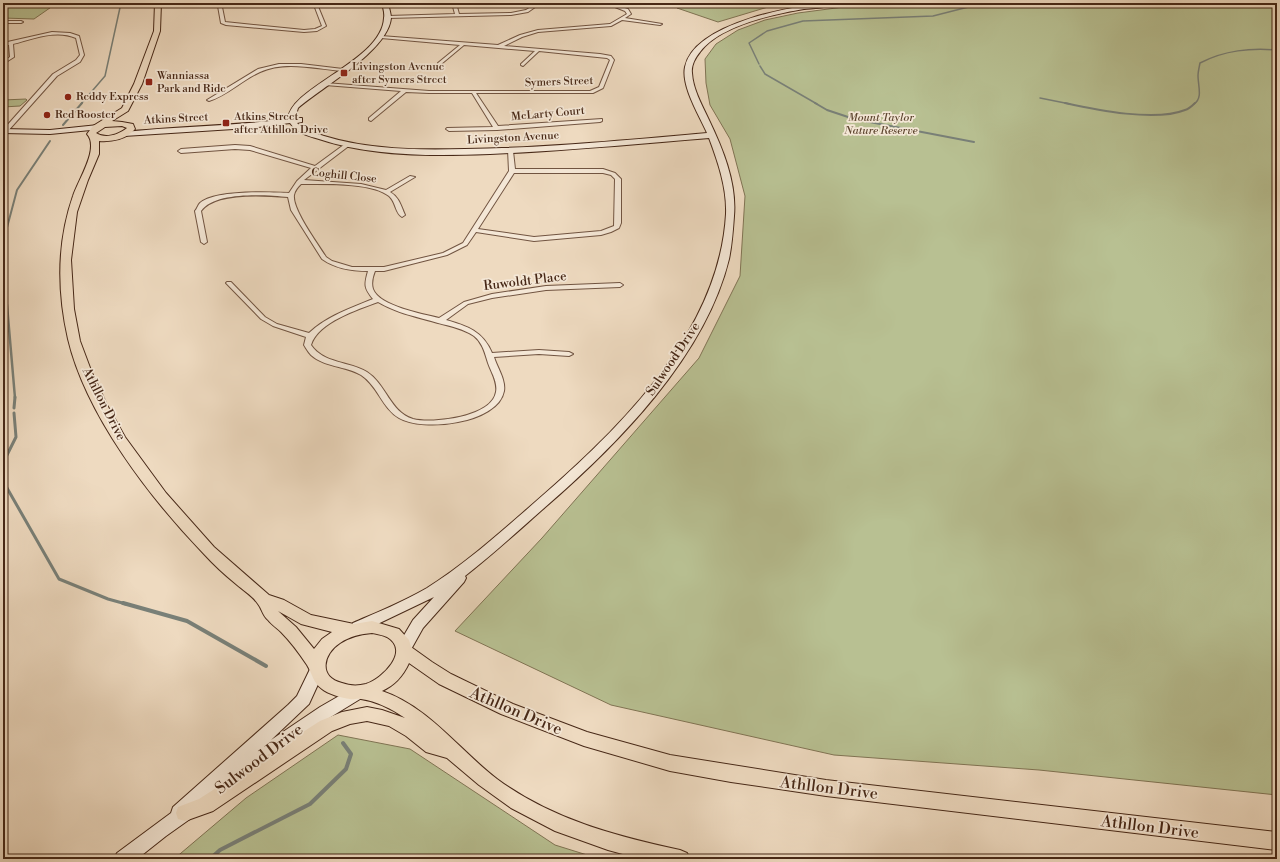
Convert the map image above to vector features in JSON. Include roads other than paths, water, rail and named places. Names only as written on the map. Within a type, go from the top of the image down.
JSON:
[{"type":"main road","points":[[94,137],[91,132],[124,109],[146,67],[157,26],[158,3]]},
{"type":"main road","points":[[295,119],[298,104],[368,51],[381,37],[386,27],[388,17],[385,3]]},
{"type":"main road","name":"Sulwood Drive","points":[[355,629],[419,598],[471,564],[546,501],[610,440],[642,403],[671,365],[699,320],[721,270],[729,226],[730,195],[726,174],[715,141],[691,89],[689,80],[689,66],[699,49],[716,35],[748,21],[792,10],[836,3]]},
{"type":"main road","points":[[150,4],[154,36]]},
{"type":"main road","points":[[5,136],[63,134],[108,138],[124,134],[131,129],[125,119],[124,109]]},
{"type":"main road","name":"Livingston Avenue","points":[[295,119],[316,136],[347,145],[420,151],[510,151],[688,137],[715,141]]},
{"type":"main road","name":"Atkins Street","points":[[124,134],[155,131],[229,128],[295,119]]},
{"type":"main road","name":"Atkins Street","points":[[128,125],[160,127],[272,122]]},
{"type":"main road","points":[[5,136],[62,131],[114,124],[128,125]]},
{"type":"main road","name":"Athllon Drive","points":[[92,161],[108,145],[124,134]]},
{"type":"main road","name":"Athllon Drive","points":[[94,137],[97,146],[83,180],[70,219],[65,271],[66,291],[72,330],[77,348],[95,391],[113,427],[134,460],[166,502],[204,546],[263,599],[272,614],[299,642],[317,668]]},
{"type":"main road","points":[[688,137],[715,141]]},
{"type":"main road","name":"Sulwood Drive","points":[[404,650],[418,624],[471,564]]},
{"type":"main road","name":"Athllon Drive","points":[[263,599],[278,604],[307,620],[337,627],[355,629]]},
{"type":"main road","points":[[360,692],[379,686],[393,676],[402,664],[404,650],[399,638],[387,630],[372,627],[355,629],[337,636],[325,647],[318,660],[317,668],[323,681],[328,686],[342,691],[360,692],[380,697],[398,705],[416,716],[471,769],[497,789],[536,813],[604,841],[635,850],[680,859]]},
{"type":"main road","name":"Athllon Drive","points":[[404,650],[445,679],[506,709],[584,739],[670,763],[723,773],[826,788],[1277,841]]},
{"type":"main road","name":"Sulwood Drive","points":[[160,830],[213,780],[294,710],[303,700],[317,668]]},
{"type":"main road","name":"Sulwood Drive","points":[[123,859],[160,830],[203,801],[297,730],[332,706],[360,692]]},
{"type":"main road","points":[[185,813],[206,805],[326,726],[348,716],[367,714],[382,717],[412,731],[432,747],[451,751]]},
{"type":"street","points":[[227,3],[220,6],[223,23],[301,31],[316,30],[324,26],[315,4]]},
{"type":"street","points":[[261,3],[296,5],[319,3]]},
{"type":"street","points":[[454,3],[458,16]]},
{"type":"street","points":[[388,17],[516,14],[532,9],[536,4],[614,6],[625,9],[629,12],[611,25],[603,27],[561,28],[538,32],[521,36],[500,47]]},
{"type":"street","points":[[621,19],[660,24]]},
{"type":"street","points":[[3,22],[21,22]]},
{"type":"street","points":[[3,44],[49,34],[72,34],[78,37],[82,55],[78,61],[55,75],[5,136]]},
{"type":"street","name":"Symers Street","points":[[325,84],[404,91],[596,91],[601,88],[612,60],[609,57],[600,55],[381,37]]},
{"type":"street","points":[[3,63],[12,57],[11,43]]},
{"type":"street","points":[[440,64],[463,44]]},
{"type":"street","points":[[523,65],[538,50]]},
{"type":"street","points":[[209,100],[224,94],[258,71],[269,67],[292,66],[343,70]]},
{"type":"street","points":[[371,119],[404,91]]},
{"type":"street","name":"McLarty Court","points":[[473,92],[497,128]]},
{"type":"street","name":"McLarty Court","points":[[449,129],[497,128],[600,120]]},
{"type":"street","points":[[347,145],[299,182],[291,195],[291,203],[324,258],[340,266],[372,270],[395,267],[445,254],[465,244],[476,230],[512,171],[510,151]]},
{"type":"street","points":[[181,151],[229,147],[250,148],[316,168]]},
{"type":"street","points":[[476,230],[523,238],[540,239],[601,233],[613,230],[617,227],[618,179],[613,174],[598,171],[512,171]]},
{"type":"street","name":"Coghill Close","points":[[387,192],[412,177]]},
{"type":"street","name":"Coghill Close","points":[[299,182],[370,187],[387,192],[394,198],[402,215]]},
{"type":"street","points":[[204,242],[198,211],[199,207],[204,203],[214,199],[252,194],[291,195]]},
{"type":"street","points":[[372,270],[368,284],[370,291],[378,300],[393,307],[469,330],[484,342],[501,386],[498,398],[491,406],[467,417],[442,422],[423,423],[403,418],[396,413],[372,380],[362,373],[313,353],[309,348],[308,342],[311,336],[322,325],[333,318],[378,300]]},
{"type":"street","points":[[229,283],[263,318],[275,325],[311,336]]},
{"type":"street","name":"Ruwoldt Place","points":[[440,321],[466,303],[492,296],[546,288],[620,284]]},
{"type":"street","points":[[489,355],[539,352],[569,354]]},
{"type":"waterway","points":[[81,104],[105,76],[121,3]]},
{"type":"waterway","points":[[759,64],[749,43],[767,31],[803,21],[933,16],[984,3]]},
{"type":"waterway","points":[[1195,103],[1199,95],[1198,71],[1200,63],[1219,55],[1238,51],[1257,49],[1277,50]]},
{"type":"waterway","points":[[760,66],[765,74],[817,104]]},
{"type":"waterway","points":[[1040,98],[1065,103]]},
{"type":"waterway","points":[[63,125],[82,103]]},
{"type":"waterway","points":[[815,103],[827,110],[854,119],[974,142]]},
{"type":"waterway","points":[[1065,103],[1070,104]]},
{"type":"waterway","points":[[1065,103],[1093,109],[1142,115],[1173,113],[1186,110],[1195,103]]},
{"type":"waterway","points":[[5,235],[17,190],[50,141]]},
{"type":"waterway","points":[[3,242],[5,234]]},
{"type":"waterway","points":[[3,289],[7,305],[15,397]]},
{"type":"waterway","points":[[14,408],[15,397]]},
{"type":"waterway","points":[[3,469],[5,459],[16,437],[14,413]]},
{"type":"waterway","points":[[3,481],[59,579],[108,599],[126,604]]},
{"type":"waterway","points":[[123,603],[187,621],[266,666]]},
{"type":"waterway","points":[[210,859],[220,850],[310,804],[346,769],[351,754],[343,743]]},
{"type":"place","name":"Livingston Avenue after Symers Street","points":[[344,73]]},
{"type":"place","name":"Wanniassa Park and Ride","points":[[149,82]]},
{"type":"place","name":"Reddy Express","points":[[68,97]]},
{"type":"place","name":"Red Rooster","points":[[47,115]]},
{"type":"place","name":"Atkins Street after Athllon Drive","points":[[226,123]]},
{"type":"park label","name":"Mount Taylor Nature Reserve","points":[[881,124]]}]
